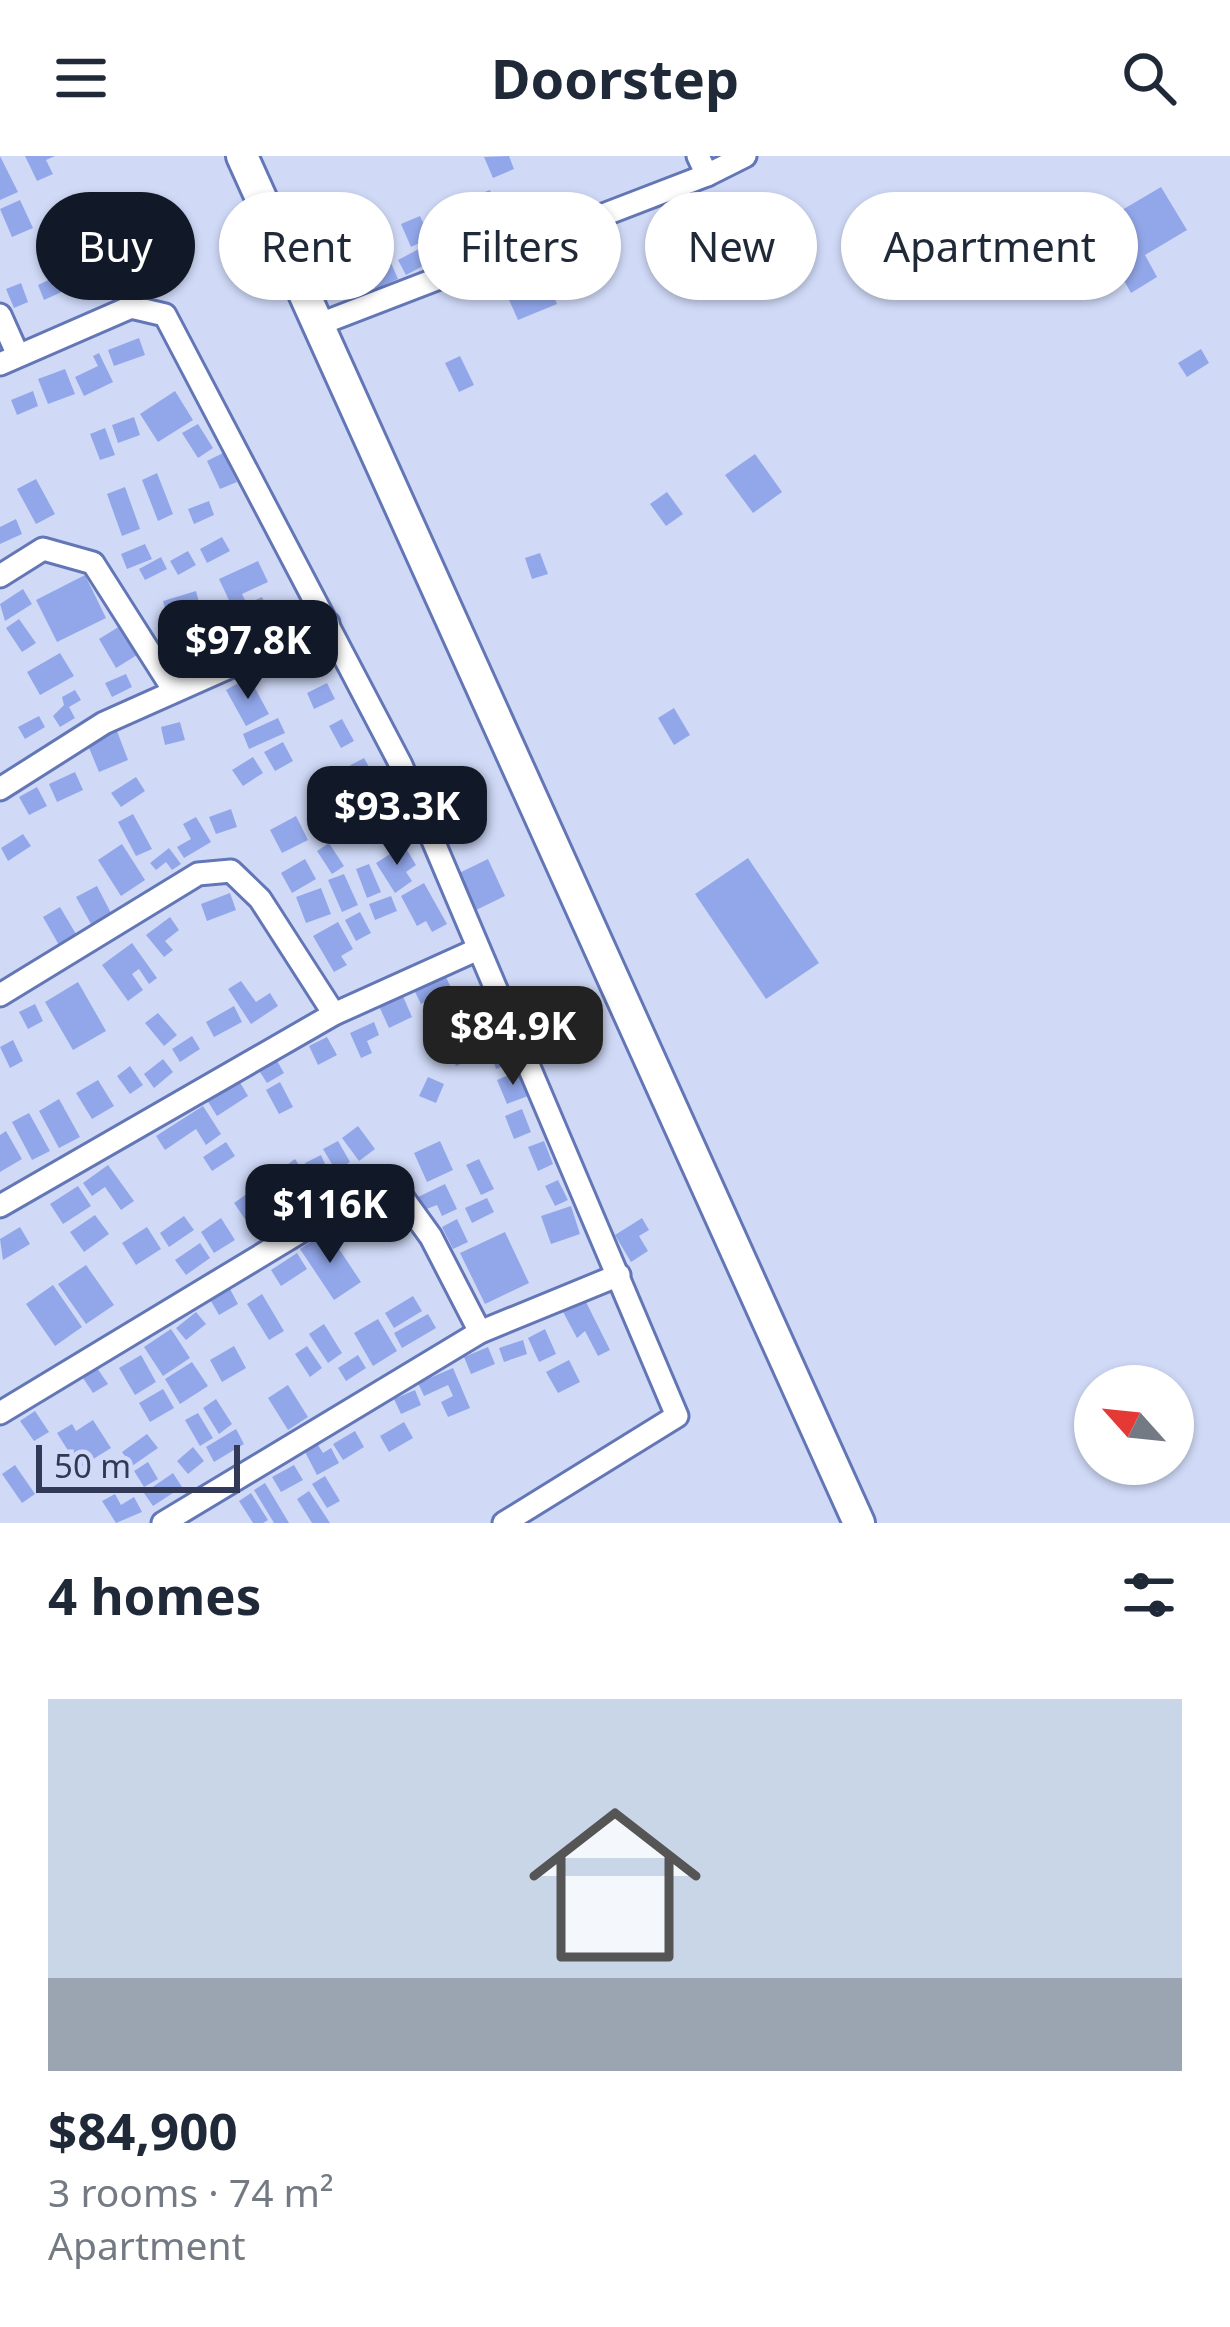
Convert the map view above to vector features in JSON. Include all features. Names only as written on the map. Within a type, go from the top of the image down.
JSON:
[{"type":"main road","points":[[242,156],[859,1523]]},
{"type":"street","points":[[320,324],[702,165],[745,156]]},
{"type":"street","points":[[0,315],[8,358],[131,308],[165,315],[400,765],[619,1275],[677,1416],[504,1523]]},
{"type":"street","points":[[0,576],[43,549],[93,563],[173,689]]},
{"type":"street","points":[[0,789],[104,723],[328,623]]},
{"type":"street","points":[[0,995],[198,874],[231,871],[260,899],[334,1014]]},
{"type":"street","points":[[0,1205],[334,1014],[476,950]]},
{"type":"street","points":[[0,1413],[366,1192],[395,1186],[431,1237],[481,1332]]},
{"type":"street","points":[[164,1523],[481,1332],[619,1275]]},
{"type":"building","points":[[0,156],[18,192],[0,200]]},
{"type":"building","points":[[25,156],[55,156],[46,160],[53,174],[37,181]]},
{"type":"building","points":[[509,156],[514,169],[493,178],[484,157]]},
{"type":"building","points":[[1161,187],[1187,230],[1145,255],[1157,277],[1138,289],[1138,201]]},
{"type":"building","points":[[20,200],[33,228],[12,237],[0,209]]},
{"type":"building","points":[[418,217],[418,244],[411,247],[401,224]]},
{"type":"building","points":[[418,249],[418,269],[406,275],[398,260]]},
{"type":"building","points":[[21,283],[28,302],[14,308],[6,289]]},
{"type":"building","points":[[509,300],[555,300],[557,304],[518,320]]},
{"type":"building","points":[[139,338],[145,355],[114,366],[108,350]]},
{"type":"building","points":[[1201,349],[1209,363],[1187,377],[1178,363]]},
{"type":"building","points":[[99,353],[113,382],[84,396],[75,377],[98,366],[93,356]]},
{"type":"building","points":[[460,356],[474,385],[459,392],[445,363]]},
{"type":"building","points":[[65,369],[75,394],[48,404],[38,379]]},
{"type":"building","points":[[33,391],[38,406],[17,415],[11,400]]},
{"type":"building","points":[[175,391],[193,420],[158,442],[140,414]]},
{"type":"building","points":[[134,417],[140,435],[118,443],[112,425]]},
{"type":"building","points":[[198,424],[213,448],[198,458],[182,433]]},
{"type":"building","points":[[105,428],[115,455],[100,460],[90,434]]},
{"type":"building","points":[[223,453],[237,482],[220,489],[207,461]]},
{"type":"building","points":[[755,454],[782,492],[753,513],[725,475]]},
{"type":"building","points":[[157,473],[173,514],[158,521],[142,480]]},
{"type":"building","points":[[36,479],[55,514],[36,524],[17,489]]},
{"type":"building","points":[[125,487],[140,529],[122,536],[107,494]]},
{"type":"building","points":[[667,492],[683,514],[666,526],[650,504]]},
{"type":"building","points":[[209,501],[214,515],[194,524],[188,509]]},
{"type":"building","points":[[16,519],[22,534],[0,544],[0,527]]},
{"type":"building","points":[[222,537],[230,551],[207,563],[200,549]]},
{"type":"building","points":[[145,544],[152,559],[127,569],[121,554]]},
{"type":"building","points":[[188,551],[196,565],[178,575],[170,561]]},
{"type":"building","points":[[540,553],[548,574],[532,579],[525,558]]},
{"type":"building","points":[[161,557],[167,569],[145,580],[139,569]]},
{"type":"building","points":[[258,561],[268,582],[242,594],[247,604],[262,597],[269,613],[241,626],[219,579]]},
{"type":"building","points":[[85,575],[106,618],[57,642],[36,600]]},
{"type":"building","points":[[23,589],[32,604],[5,621],[0,604]]},
{"type":"building","points":[[196,591],[200,606],[167,616],[163,601]]},
{"type":"building","points":[[196,614],[200,628],[171,637],[167,622]]},
{"type":"building","points":[[19,619],[36,643],[22,652],[6,628]]},
{"type":"building","points":[[120,626],[137,655],[116,668],[99,639]]},
{"type":"building","points":[[60,653],[74,676],[40,695],[27,672]]},
{"type":"building","points":[[126,674],[132,687],[112,697],[105,683]]},
{"type":"building","points":[[249,677],[269,714],[246,726],[226,690]]},
{"type":"building","points":[[327,683],[335,699],[314,709],[307,693]]},
{"type":"building","points":[[75,690],[81,700],[69,707],[75,718],[60,727],[53,716],[64,705],[62,697]]},
{"type":"building","points":[[674,708],[690,735],[674,745],[658,718]]},
{"type":"building","points":[[39,716],[45,727],[25,739],[18,727]]},
{"type":"building","points":[[278,718],[285,733],[249,749],[243,734]]},
{"type":"building","points":[[342,719],[354,741],[341,748],[329,726]]},
{"type":"building","points":[[180,722],[185,740],[165,745],[161,727]]},
{"type":"building","points":[[117,731],[128,760],[99,772],[87,743]]},
{"type":"building","points":[[283,742],[293,761],[275,771],[264,752]]},
{"type":"building","points":[[253,757],[263,773],[243,786],[232,770]]},
{"type":"building","points":[[364,758],[373,774],[358,783],[349,766]]},
{"type":"building","points":[[75,772],[83,790],[57,802],[49,784]]},
{"type":"building","points":[[136,777],[145,791],[121,807],[111,793]]},
{"type":"building","points":[[375,780],[385,802],[371,808],[366,797],[358,801],[353,790]]},
{"type":"building","points":[[37,787],[47,806],[29,815],[19,797]]},
{"type":"building","points":[[345,790],[353,805],[330,816],[323,800]]},
{"type":"building","points":[[231,809],[237,827],[216,834],[209,817]]},
{"type":"building","points":[[357,810],[363,823],[340,834],[334,821]]},
{"type":"building","points":[[133,814],[152,849],[136,856],[118,822]]},
{"type":"building","points":[[296,816],[308,840],[282,853],[270,830]]},
{"type":"building","points":[[196,817],[211,842],[184,858],[177,847],[191,839],[183,824]]},
{"type":"building","points":[[391,817],[402,841],[389,847],[378,823]]},
{"type":"building","points":[[23,834],[31,846],[8,861],[1,848]]},
{"type":"building","points":[[329,843],[344,866],[332,874],[317,851]]},
{"type":"building","points":[[122,844],[145,880],[121,896],[98,860]]},
{"type":"building","points":[[404,845],[416,865],[406,872],[412,881],[395,893],[376,863]]},
{"type":"building","points":[[169,848],[181,864],[172,870],[166,862],[156,870],[150,863]]},
{"type":"building","points":[[748,858],[819,963],[766,999],[695,894]]},
{"type":"building","points":[[305,859],[316,879],[292,893],[281,873]]},
{"type":"building","points":[[488,859],[505,896],[472,912],[455,875]]},
{"type":"building","points":[[369,864],[381,892],[367,898],[356,869]]},
{"type":"building","points":[[344,874],[358,905],[342,912],[328,880]]},
{"type":"building","points":[[424,883],[447,924],[432,932],[426,921],[417,926],[401,896]]},
{"type":"building","points":[[97,886],[111,913],[91,924],[76,897]]},
{"type":"building","points":[[321,888],[331,914],[306,923],[296,897]]},
{"type":"building","points":[[230,893],[236,910],[207,921],[201,904]]},
{"type":"building","points":[[391,896],[397,911],[375,920],[369,904]]},
{"type":"building","points":[[60,907],[76,934],[59,945],[43,917]]},
{"type":"building","points":[[360,912],[371,933],[356,941],[345,920]]},
{"type":"building","points":[[170,917],[179,930],[165,941],[173,950],[164,957],[146,935]]},
{"type":"building","points":[[338,922],[353,949],[341,956],[347,965],[334,972],[313,936]]},
{"type":"building","points":[[132,943],[157,978],[149,984],[139,969],[132,974],[143,990],[128,1001],[102,965]]},
{"type":"building","points":[[445,975],[452,990],[421,1004],[414,990]]},
{"type":"building","points":[[241,981],[256,1002],[270,993],[278,1006],[251,1024],[228,989]]},
{"type":"building","points":[[78,982],[106,1031],[73,1050],[45,1002]]},
{"type":"building","points":[[473,987],[488,1013],[472,1022],[457,996]]},
{"type":"building","points":[[402,994],[412,1017],[389,1028],[378,1004]]},
{"type":"building","points":[[35,1004],[43,1021],[28,1029],[19,1012]]},
{"type":"building","points":[[234,1006],[242,1022],[214,1037],[206,1022]]},
{"type":"building","points":[[158,1013],[177,1035],[164,1046],[145,1023]]},
{"type":"building","points":[[374,1022],[379,1035],[367,1041],[372,1053],[361,1058],[350,1033]]},
{"type":"building","points":[[500,1033],[509,1064],[496,1069],[486,1038]]},
{"type":"building","points":[[192,1036],[200,1049],[180,1062],[172,1049]]},
{"type":"building","points":[[327,1037],[337,1055],[318,1065],[309,1046]]},
{"type":"building","points":[[480,1039],[486,1053],[456,1066],[450,1052]]},
{"type":"building","points":[[13,1040],[23,1061],[10,1068],[0,1047]]},
{"type":"building","points":[[163,1059],[173,1072],[154,1088],[144,1074]]},
{"type":"building","points":[[276,1059],[284,1073],[267,1083],[258,1069]]},
{"type":"building","points":[[130,1066],[143,1085],[130,1094],[117,1076]]},
{"type":"building","points":[[518,1071],[528,1096],[507,1104],[497,1080]]},
{"type":"building","points":[[428,1077],[444,1084],[436,1103],[419,1096]]},
{"type":"building","points":[[238,1079],[248,1096],[217,1116],[207,1100]]},
{"type":"building","points":[[98,1080],[114,1106],[92,1119],[76,1093]]},
{"type":"building","points":[[280,1082],[293,1107],[279,1114],[266,1090]]},
{"type":"building","points":[[59,1099],[80,1137],[59,1148],[39,1111]]},
{"type":"building","points":[[203,1106],[221,1134],[206,1145],[196,1129],[165,1150],[156,1136]]},
{"type":"building","points":[[522,1109],[531,1132],[514,1139],[505,1116]]},
{"type":"building","points":[[29,1113],[50,1151],[32,1160],[12,1122]]},
{"type":"building","points":[[358,1126],[375,1149],[359,1161],[342,1138]]},
{"type":"building","points":[[6,1131],[22,1159],[0,1172],[0,1135]]},
{"type":"building","points":[[338,1141],[350,1162],[336,1171],[323,1149]]},
{"type":"building","points":[[440,1141],[453,1170],[427,1182],[414,1153]]},
{"type":"building","points":[[544,1141],[553,1164],[538,1171],[528,1147]]},
{"type":"building","points":[[226,1142],[235,1156],[212,1171],[203,1157]]},
{"type":"building","points":[[321,1155],[331,1177],[315,1184],[305,1163]]},
{"type":"building","points":[[295,1159],[309,1180],[294,1190],[280,1170]]},
{"type":"building","points":[[479,1159],[494,1189],[481,1195],[466,1165]]},
{"type":"building","points":[[108,1165],[134,1201],[121,1210],[105,1187],[92,1196],[83,1183]]},
{"type":"building","points":[[269,1178],[277,1191],[285,1186],[294,1199],[274,1212],[257,1186]]},
{"type":"building","points":[[558,1180],[568,1200],[555,1206],[545,1186]]},
{"type":"building","points":[[445,1184],[457,1209],[442,1216],[437,1205],[424,1210],[418,1197]]},
{"type":"building","points":[[78,1186],[91,1206],[63,1224],[50,1204]]},
{"type":"building","points":[[251,1191],[272,1220],[254,1232],[234,1203]]},
{"type":"building","points":[[487,1198],[494,1212],[472,1223],[465,1208]]},
{"type":"building","points":[[571,1206],[580,1234],[551,1244],[541,1216]]},
{"type":"building","points":[[365,1211],[374,1226],[355,1238],[345,1224]]},
{"type":"building","points":[[95,1215],[109,1234],[84,1252],[70,1232]]},
{"type":"building","points":[[184,1216],[194,1230],[169,1247],[160,1233]]},
{"type":"building","points":[[221,1218],[235,1240],[214,1253],[201,1232]]},
{"type":"building","points":[[642,1218],[649,1230],[639,1236],[648,1251],[631,1262],[615,1235]]},
{"type":"building","points":[[457,1219],[468,1242],[453,1249],[442,1227]]},
{"type":"building","points":[[20,1227],[30,1244],[3,1260],[0,1239]]},
{"type":"building","points":[[147,1227],[161,1249],[136,1265],[122,1243]]},
{"type":"building","points":[[327,1231],[361,1282],[334,1300],[300,1249]]},
{"type":"building","points":[[505,1232],[529,1283],[485,1304],[460,1253]]},
{"type":"building","points":[[200,1243],[210,1258],[186,1275],[175,1260]]},
{"type":"building","points":[[297,1253],[307,1269],[281,1286],[271,1270]]},
{"type":"building","points":[[86,1265],[114,1305],[86,1324],[58,1284]]},
{"type":"building","points":[[53,1285],[82,1327],[55,1346],[26,1304]]},
{"type":"building","points":[[230,1289],[238,1304],[219,1315],[211,1301]]},
{"type":"building","points":[[262,1294],[284,1331],[269,1340],[247,1304]]},
{"type":"building","points":[[413,1296],[422,1311],[394,1328],[385,1313]]},
{"type":"building","points":[[584,1298],[610,1350],[598,1356],[585,1331],[577,1338],[562,1310]]},
{"type":"building","points":[[196,1312],[206,1324],[186,1340],[176,1328]]},
{"type":"building","points":[[428,1314],[436,1328],[402,1348],[394,1333]]},
{"type":"building","points":[[378,1319],[397,1351],[373,1366],[354,1333]]},
{"type":"building","points":[[324,1324],[342,1353],[328,1363],[309,1334]]},
{"type":"building","points":[[171,1329],[190,1358],[163,1376],[144,1347]]},
{"type":"building","points":[[545,1329],[556,1354],[539,1362],[528,1338]]},
{"type":"building","points":[[523,1340],[527,1354],[504,1362],[499,1348]]},
{"type":"building","points":[[234,1346],[246,1368],[222,1382],[210,1360]]},
{"type":"building","points":[[307,1346],[322,1368],[310,1377],[295,1354]]},
{"type":"building","points":[[488,1347],[495,1364],[471,1374],[464,1357]]},
{"type":"building","points":[[141,1355],[156,1382],[135,1395],[119,1368]]},
{"type":"building","points":[[358,1355],[366,1368],[346,1381],[338,1368]]},
{"type":"building","points":[[569,1360],[580,1382],[558,1393],[546,1372]]},
{"type":"building","points":[[192,1362],[208,1386],[180,1404],[165,1379]]},
{"type":"building","points":[[97,1368],[108,1384],[93,1393],[83,1378]]},
{"type":"building","points":[[453,1368],[470,1408],[448,1417],[441,1402],[453,1396],[448,1385],[424,1396],[418,1383]]},
{"type":"building","points":[[288,1385],[308,1417],[288,1430],[268,1398]]},
{"type":"building","points":[[163,1389],[174,1408],[150,1422],[139,1403]]},
{"type":"building","points":[[415,1390],[421,1405],[401,1414],[394,1399]]},
{"type":"building","points":[[216,1399],[232,1424],[219,1434],[203,1408]]},
{"type":"building","points":[[35,1411],[49,1432],[34,1441],[20,1421]]},
{"type":"building","points":[[198,1413],[213,1438],[200,1446],[185,1420]]},
{"type":"building","points":[[93,1420],[111,1448],[79,1468],[57,1433],[72,1424],[76,1431]]},
{"type":"building","points":[[404,1422],[413,1438],[389,1452],[380,1436]]},
{"type":"building","points":[[236,1429],[244,1444],[214,1462],[206,1447]]},
{"type":"building","points":[[355,1431],[364,1447],[343,1460],[333,1444]]},
{"type":"building","points":[[147,1434],[158,1448],[132,1466],[122,1452]]},
{"type":"building","points":[[318,1445],[323,1453],[331,1448],[339,1463],[317,1475],[305,1452]]},
{"type":"building","points":[[193,1447],[204,1461],[188,1474],[177,1461]]},
{"type":"building","points":[[148,1462],[158,1479],[144,1487],[134,1471]]},
{"type":"building","points":[[15,1465],[35,1494],[22,1503],[2,1474]]},
{"type":"building","points":[[294,1465],[303,1480],[281,1492],[272,1477]]},
{"type":"building","points":[[173,1473],[182,1487],[153,1506],[144,1493]]},
{"type":"building","points":[[325,1476],[340,1501],[327,1508],[312,1484]]},
{"type":"building","points":[[265,1483],[289,1523],[274,1523],[254,1490]]},
{"type":"building","points":[[309,1491],[330,1523],[312,1523],[297,1499]]},
{"type":"building","points":[[251,1493],[268,1520],[263,1523],[253,1523],[239,1501]]},
{"type":"building","points":[[115,1494],[121,1505],[134,1497],[142,1512],[116,1523],[102,1501]]}]
